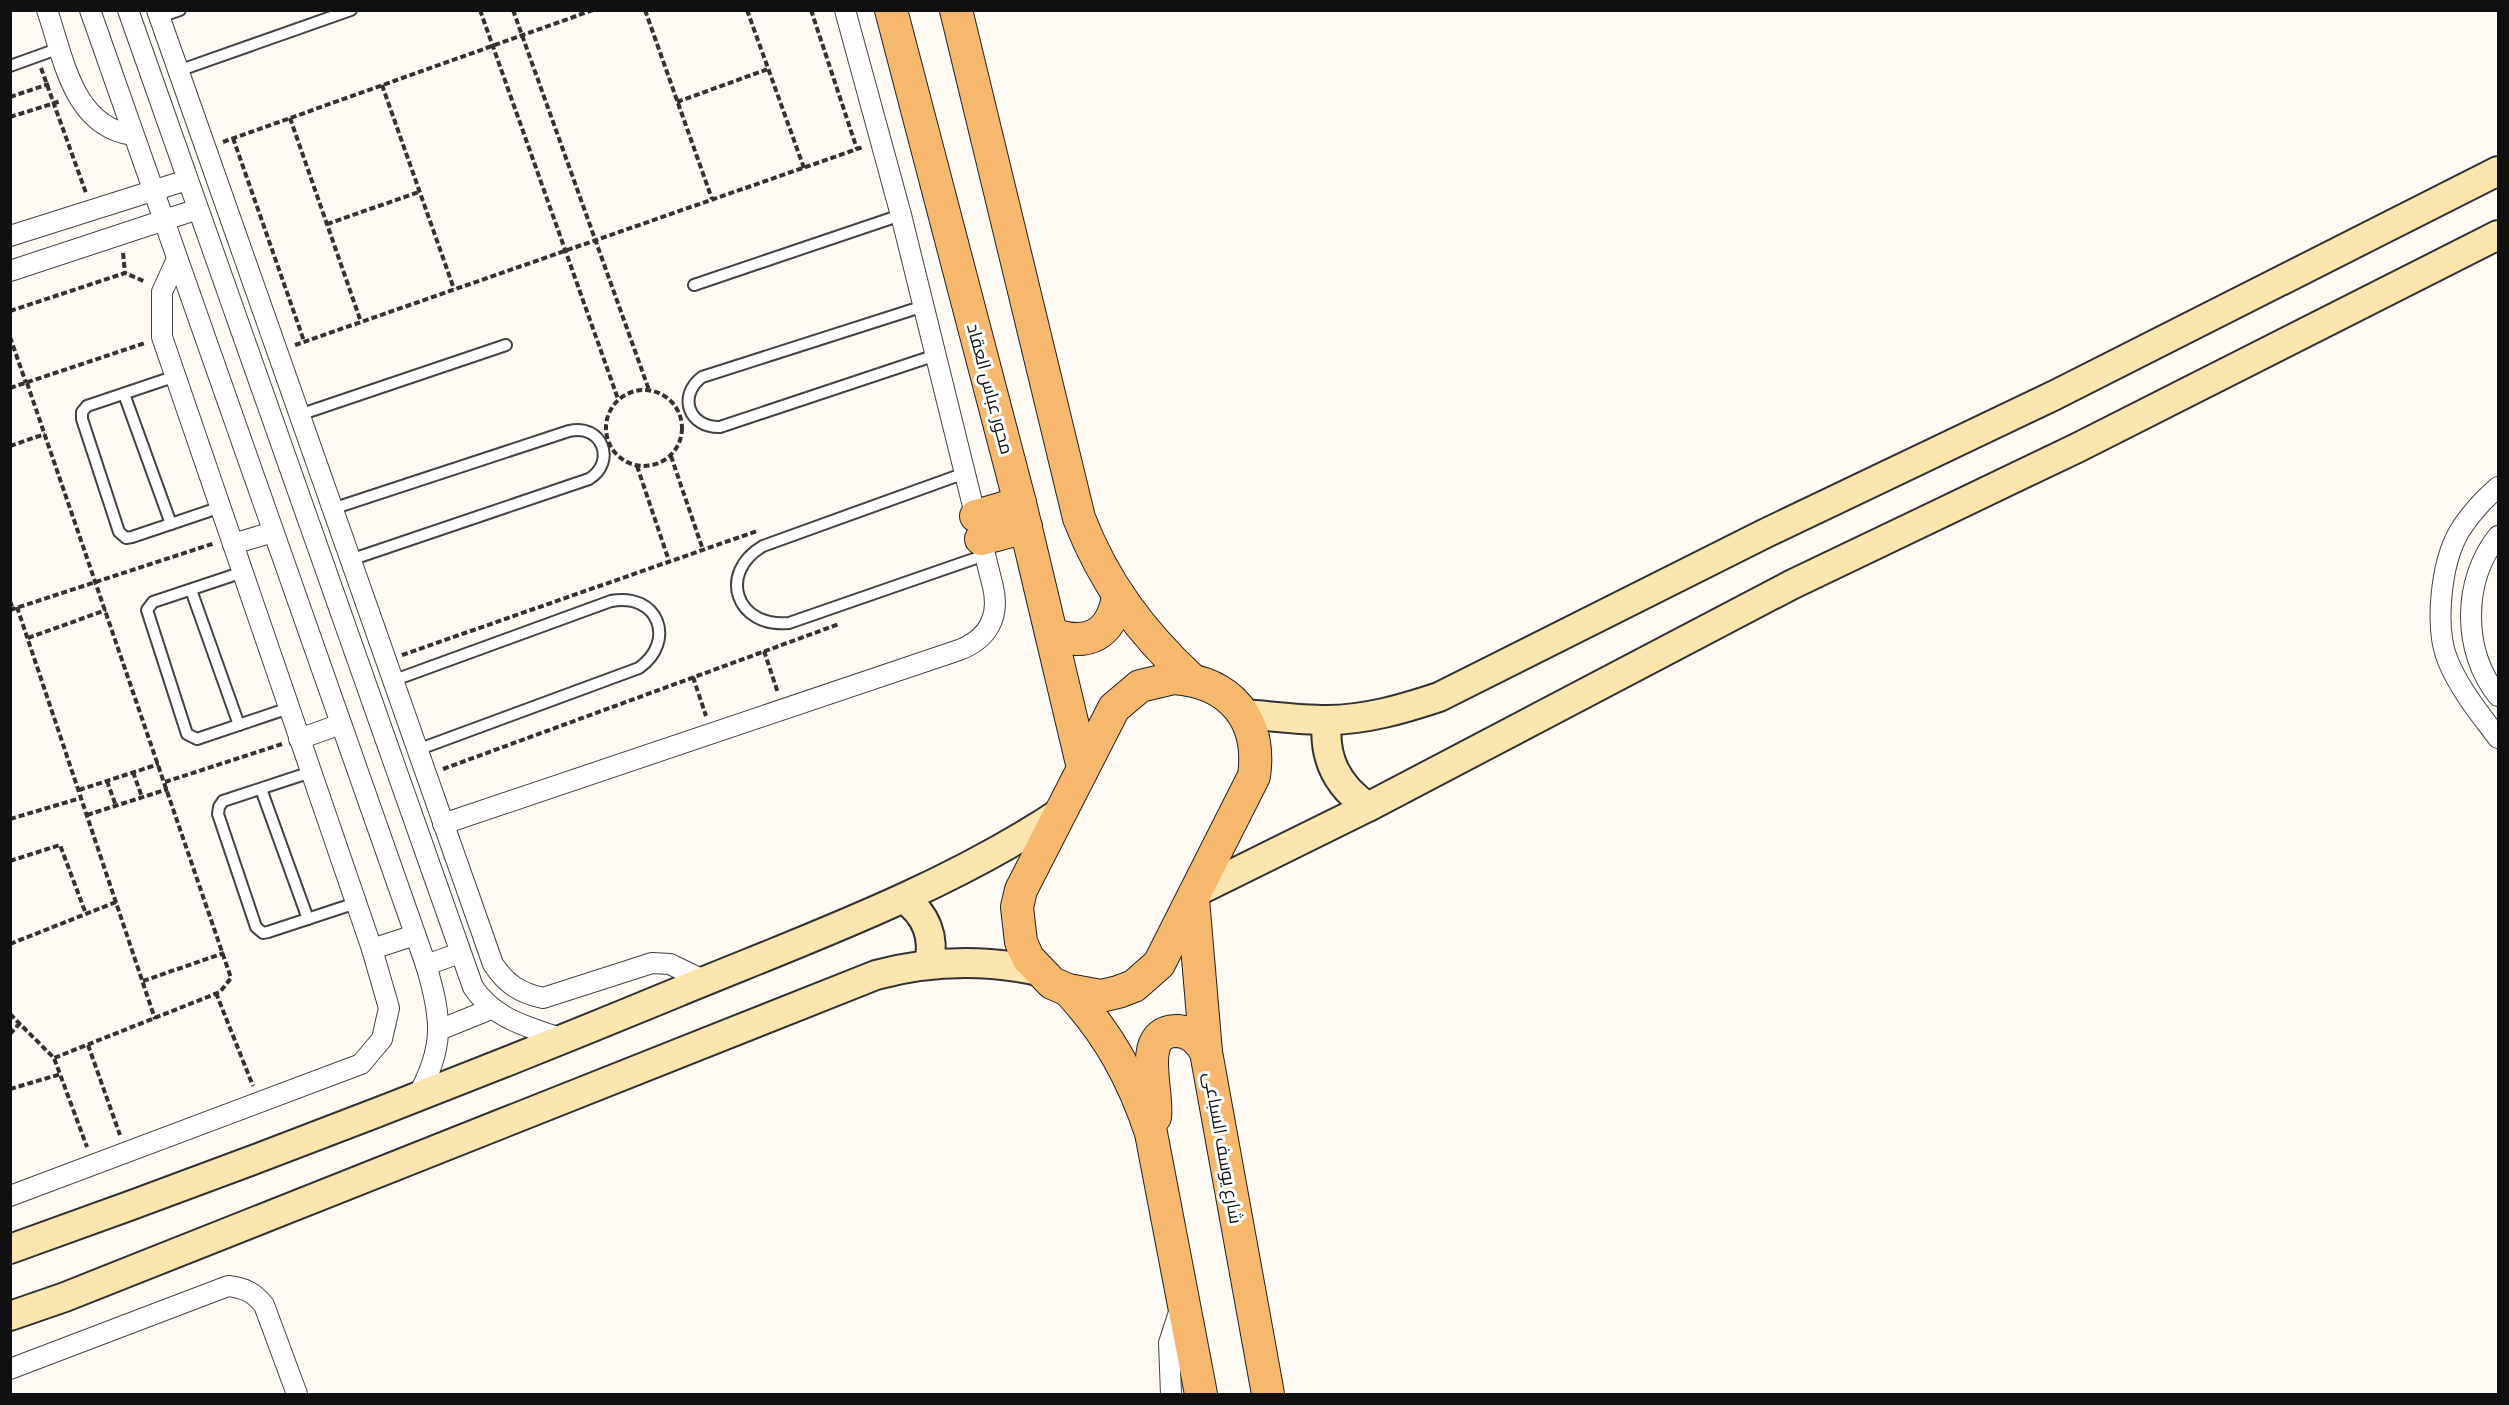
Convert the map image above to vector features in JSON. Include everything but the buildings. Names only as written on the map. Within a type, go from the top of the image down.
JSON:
[{"type":"main road","name":"محور عباس العقاد","points":[[891,10],[1023,515],[1083,768]]},
{"type":"main road","points":[[956,10],[1071,491],[1089,546],[1118,597],[1139,626],[1191,679]]},
{"type":"main road","points":[[1244,714],[1327,720],[1384,713],[1439,697],[1764,534],[2055,395],[2499,171]]},
{"type":"main road","points":[[1194,895],[1368,807],[1791,585],[2077,448],[2499,235]]},
{"type":"main road","points":[[981,537],[1023,515]]},
{"type":"main road","points":[[1052,634],[1070,640],[1088,639],[1104,630],[1114,615],[1118,597]]},
{"type":"main road","points":[[1039,971],[1021,942],[1017,907],[1021,890],[1114,708],[1126,696],[1156,680],[1191,679],[1221,691],[1244,714],[1256,744],[1254,776],[1159,964],[1134,986],[1101,996],[1068,990]]},
{"type":"main road","points":[[1327,720],[1326,746],[1333,770],[1347,791],[1368,807]]},
{"type":"main road","points":[[10,1249],[183,1188],[563,1040],[904,899],[969,868],[1061,812]]},
{"type":"main road","name":"شارع يوسف السباعى","points":[[1194,895],[1206,1053],[1268,1395]]},
{"type":"main road","points":[[904,899],[920,913],[930,932],[929,963]]},
{"type":"main road","points":[[10,1316],[65,1297],[823,994],[876,975],[929,963],[985,962],[1039,971],[1068,990],[1087,1011],[1119,1056],[1132,1081],[1151,1133],[1201,1395]]},
{"type":"main road","points":[[1151,1133],[1157,1098],[1150,1054],[1153,1046],[1165,1034],[1182,1031],[1197,1039],[1206,1053]]},
{"type":"street","points":[[47,10],[74,87],[90,115],[99,123],[120,133],[133,135]]},
{"type":"street","points":[[90,10],[426,965],[437,1002],[439,1030],[429,1071],[417,1097]]},
{"type":"street","points":[[128,10],[473,987],[491,1008],[512,1021],[563,1040]]},
{"type":"street","points":[[443,824],[959,650],[978,641],[991,625],[996,606],[981,537],[901,215],[845,10]]},
{"type":"street","points":[[159,14],[493,964],[502,977],[528,995],[543,998],[659,963],[682,969],[705,981]]},
{"type":"street","points":[[10,236],[187,180]]},
{"type":"street","points":[[10,271],[198,209]]},
{"type":"street","points":[[10,1196],[361,1064],[382,1039],[389,1008],[372,949],[162,337],[162,292],[177,259]]},
{"type":"street","points":[[2499,487],[2480,503],[2458,534],[2440,590],[2441,631],[2447,660],[2464,692],[2499,738]]},
{"type":"street","points":[[232,541],[273,532]]},
{"type":"street","points":[[2499,536],[2481,563],[2470,598],[2476,655],[2499,696]]},
{"type":"street","points":[[300,739],[341,724]]},
{"type":"street","points":[[452,927],[464,883]]},
{"type":"street","points":[[372,949],[416,934]]},
{"type":"street","points":[[426,965],[460,953]]},
{"type":"street","points":[[439,1030],[491,1008]]},
{"type":"street","points":[[10,1369],[214,1290],[235,1287],[255,1294],[264,1305],[297,1395]]},
{"type":"street","points":[[1171,1395],[1168,1342],[1173,1322],[1184,1298]]},
{"type":"lane","points":[[159,14],[180,10]]},
{"type":"lane","points":[[178,71],[351,10]]},
{"type":"lane","points":[[10,52],[13,65],[60,48]]},
{"type":"lane","points":[[694,285],[901,215]]},
{"type":"lane","points":[[924,306],[702,377],[691,389],[688,406],[696,420],[704,425],[720,427],[936,355]]},
{"type":"lane","points":[[299,415],[506,345]]},
{"type":"lane","points":[[176,376],[87,406],[81,416],[120,532],[126,537],[132,537],[220,507]]},
{"type":"lane","points":[[124,394],[171,524]]},
{"type":"lane","points":[[332,509],[578,429],[593,433],[603,446],[604,462],[601,469],[588,479],[350,560]]},
{"type":"lane","points":[[965,473],[763,546],[750,554],[740,566],[736,581],[738,597],[746,610],[758,620],[773,624],[789,622],[981,537]]},
{"type":"lane","points":[[243,572],[153,602],[147,613],[187,734],[197,739],[289,708]]},
{"type":"lane","points":[[191,590],[239,725]]},
{"type":"lane","points":[[392,681],[611,601],[625,598],[638,602],[650,610],[657,621],[660,635],[657,649],[650,660],[639,668],[417,750]]},
{"type":"lane","points":[[311,772],[224,801],[218,810],[256,927],[263,933],[268,932],[356,903]]},
{"type":"lane","points":[[261,789],[308,919]]},
{"type":"path","points":[[480,10],[618,399]]},
{"type":"path","points":[[513,10],[649,390]]},
{"type":"path","points":[[206,148],[593,10]]},
{"type":"path","points":[[645,10],[712,200]]},
{"type":"path","points":[[747,10],[804,168]]},
{"type":"path","points":[[811,10],[857,149]]},
{"type":"path","points":[[36,56],[92,210]]},
{"type":"path","points":[[677,102],[768,69]]},
{"type":"path","points":[[10,97],[47,84],[74,87]]},
{"type":"path","points":[[382,85],[454,290]]},
{"type":"path","points":[[10,117],[54,103],[74,87]]},
{"type":"path","points":[[290,118],[361,322]]},
{"type":"path","points":[[233,138],[304,342]]},
{"type":"path","points":[[277,352],[881,141]]},
{"type":"path","points":[[327,224],[419,192]]},
{"type":"path","points":[[10,311],[125,273],[162,292]]},
{"type":"path","points":[[10,337],[168,789],[231,978],[224,989],[216,993],[54,1058]]},
{"type":"path","points":[[10,388],[162,337]]},
{"type":"path","points":[[637,390],[649,390],[662,394],[673,403],[680,416],[682,430],[679,444],[671,456],[656,465],[637,466],[618,456],[607,439],[605,424],[609,411],[618,399],[637,390]]},
{"type":"path","points":[[10,446],[45,434]]},
{"type":"path","points":[[671,456],[703,550]]},
{"type":"path","points":[[637,466],[669,561]]},
{"type":"path","points":[[386,660],[759,530]]},
{"type":"path","points":[[14,609],[96,581],[232,541]]},
{"type":"path","points":[[10,601],[28,638],[155,1019]]},
{"type":"path","points":[[28,638],[106,610]]},
{"type":"path","points":[[426,775],[843,622]]},
{"type":"path","points":[[764,651],[784,709]]},
{"type":"path","points":[[693,677],[712,733]]},
{"type":"path","points":[[165,782],[300,739]]},
{"type":"path","points":[[79,790],[159,764]]},
{"type":"path","points":[[133,772],[142,797]]},
{"type":"path","points":[[107,781],[116,806]]},
{"type":"path","points":[[87,815],[168,789]]},
{"type":"path","points":[[10,819],[81,798]]},
{"type":"path","points":[[10,861],[60,845],[86,914]]},
{"type":"path","points":[[10,944],[116,902]]},
{"type":"path","points":[[142,981],[224,952]]},
{"type":"path","points":[[216,993],[260,1103]]},
{"type":"path","points":[[10,1014],[21,1022],[54,1058],[93,1165]]},
{"type":"path","points":[[10,1034],[21,1022]]},
{"type":"path","points":[[88,1045],[127,1153]]},
{"type":"path","points":[[10,1089],[61,1074]]}]
